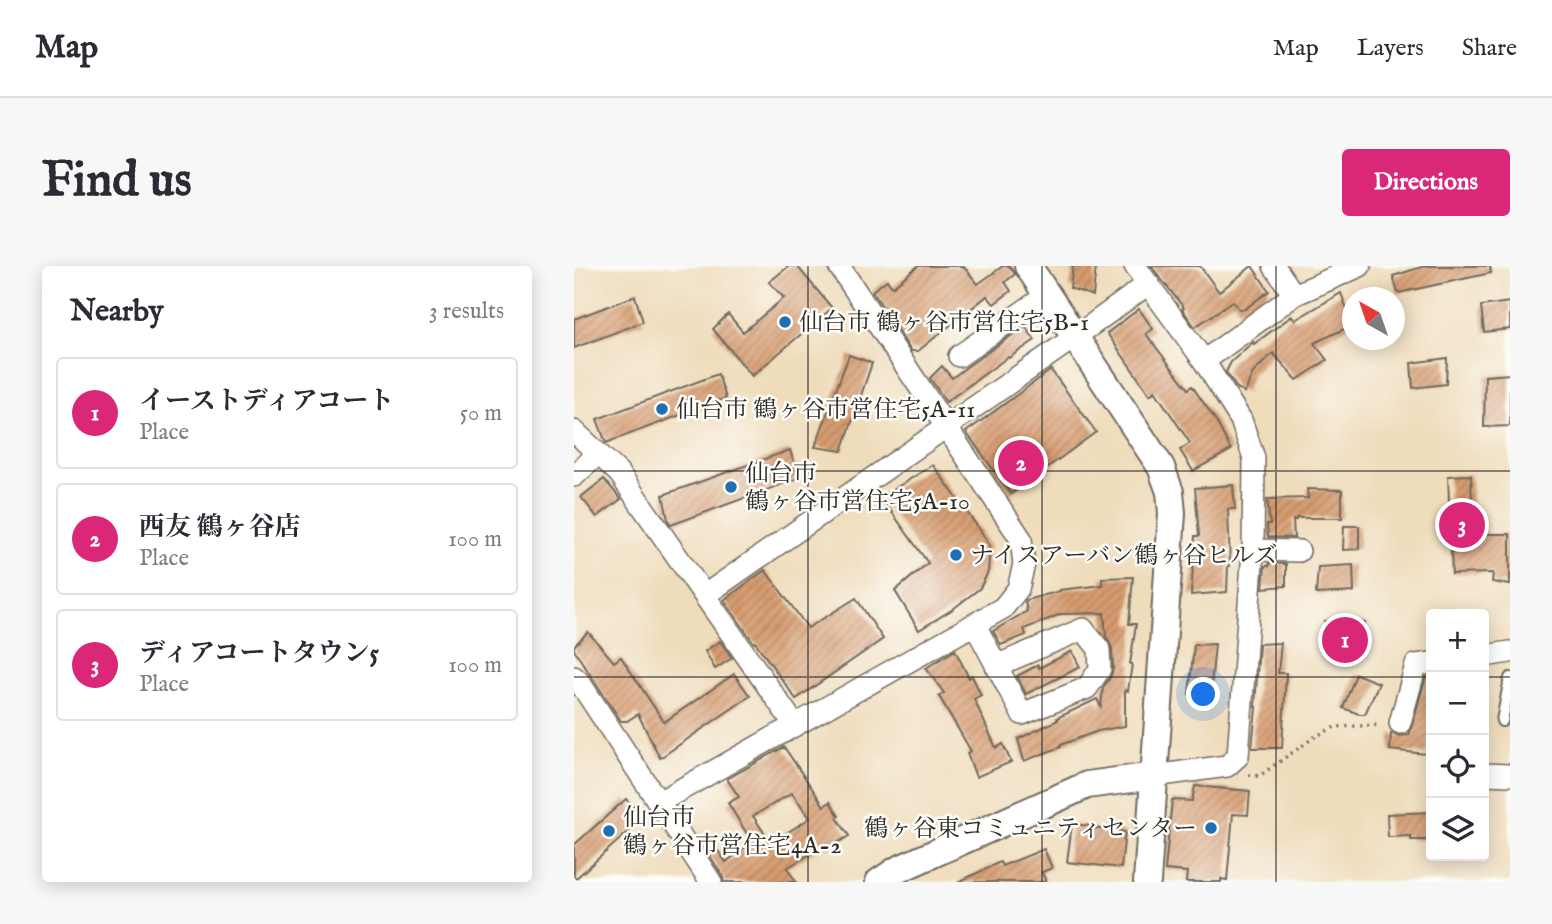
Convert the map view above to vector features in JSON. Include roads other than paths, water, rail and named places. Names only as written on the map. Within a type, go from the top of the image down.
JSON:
[{"type":"street","points":[[659,802],[975,625],[1003,608],[1018,589],[1024,564],[1021,539],[839,266]]},
{"type":"street","points":[[1028,266],[1161,467],[1170,492],[1172,513],[1147,882]]},
{"type":"street","points":[[879,882],[897,870],[1087,785],[1227,766],[1238,755],[1253,550],[1254,458],[1241,420],[1204,361],[1135,266]]},
{"type":"street","points":[[1275,266],[1294,295]]},
{"type":"street","points":[[1204,361],[1294,295],[1360,266]]},
{"type":"street","points":[[705,595],[1148,284]]},
{"type":"street","points":[[958,356],[973,334],[1047,295]]},
{"type":"street","points":[[574,431],[618,473],[794,724]]},
{"type":"street","points":[[574,476],[598,454]]},
{"type":"street","points":[[1253,550],[1299,551]]},
{"type":"street","points":[[975,625],[996,666],[1022,715],[1087,688],[1100,669],[1099,649],[1083,629],[996,666]]},
{"type":"street","points":[[1489,655],[1510,652]]},
{"type":"street","points":[[1400,723],[1416,664],[1426,663]]},
{"type":"street","points":[[574,677],[711,882]]},
{"type":"street","points":[[1489,774],[1510,775]]},
{"type":"lane","points":[[1502,721],[1510,678]]},
{"type":"place","name":"仙台市 鶴ヶ谷市営住宅5B-1","points":[[785,322]]},
{"type":"place","name":"仙台市 鶴ヶ谷市営住宅5A-11","points":[[662,409]]},
{"type":"place","name":"西友 鶴ヶ谷店","points":[[1021,463]]},
{"type":"place","name":"仙台市 鶴ヶ谷市営住宅5A-10","points":[[731,487]]},
{"type":"place","name":"ディアコートタウン5","points":[[1462,525]]},
{"type":"place","name":"ナイスアーバン鶴ヶ谷ヒルズ","points":[[956,555]]},
{"type":"place","name":"イーストディアコート","points":[[1345,640]]},
{"type":"place","name":"鶴ヶ谷東コミュニティセンター","points":[[1211,828]]},
{"type":"place","name":"仙台市 鶴ヶ谷市営住宅4A-2","points":[[609,831]]}]
